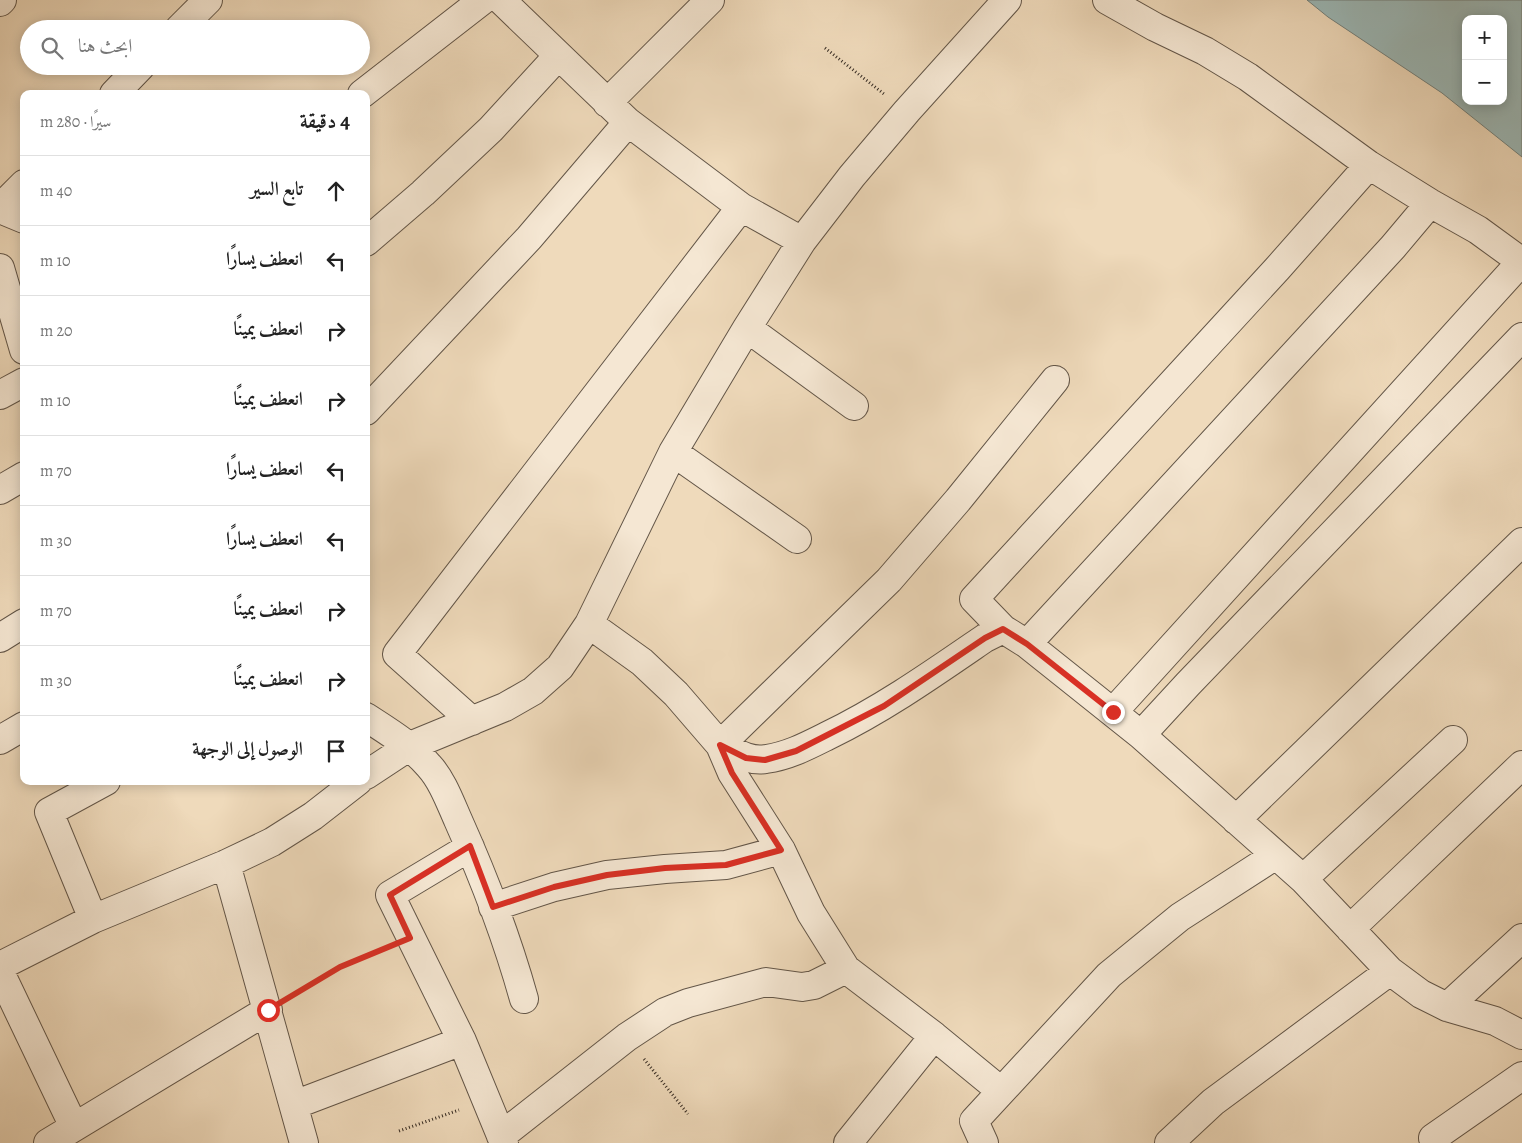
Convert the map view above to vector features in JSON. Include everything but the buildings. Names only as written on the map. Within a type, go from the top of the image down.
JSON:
[{"type":"street","points":[[188,20],[208,0]]},
{"type":"street","points":[[367,90],[483,0]]},
{"type":"street","points":[[501,0],[628,122],[741,207],[802,241]]},
{"type":"street","points":[[607,102],[710,0]]},
{"type":"street","points":[[370,772],[410,746],[472,721],[533,691],[560,667],[589,624],[673,452],[747,328],[802,241],[852,176],[907,111],[1007,0]]},
{"type":"street","points":[[1107,0],[1155,27],[1205,50],[1241,72],[1370,165],[1430,203],[1478,230],[1522,262],[1113,712]]},
{"type":"street","points":[[370,239],[423,193],[491,129],[558,56]]},
{"type":"street","points":[[118,90],[132,75]]},
{"type":"street","points":[[370,407],[529,238],[628,122]]},
{"type":"street","points":[[1370,165],[974,599],[1003,629],[1027,644],[1142,735],[1303,879],[1390,971],[1421,994],[1447,1007],[1495,1021],[1522,1035]]},
{"type":"street","points":[[20,188],[0,208],[20,217]]},
{"type":"street","points":[[1027,644],[1386,254],[1430,203]]},
{"type":"street","points":[[472,721],[397,654],[741,207]]},
{"type":"street","points":[[0,268],[20,336]]},
{"type":"street","points":[[747,328],[854,406]]},
{"type":"street","points":[[1142,735],[1188,684],[1522,338]]},
{"type":"street","points":[[720,745],[888,580],[958,500],[1055,380]]},
{"type":"street","points":[[0,395],[20,384]]},
{"type":"street","points":[[673,452],[797,539]]},
{"type":"street","points":[[0,490],[20,478]]},
{"type":"street","points":[[1236,820],[1522,542]]},
{"type":"street","points":[[589,624],[642,662],[676,694],[720,745],[732,773],[781,850],[811,912],[846,969],[934,1036],[1001,1091]]},
{"type":"street","points":[[0,638],[20,626]]},
{"type":"street","points":[[720,745],[746,758],[765,760],[796,751],[884,706],[985,638],[1003,629]]},
{"type":"street","points":[[370,720],[410,746],[431,767],[446,794],[470,846],[513,960],[524,999]]},
{"type":"street","points":[[0,740],[20,728]]},
{"type":"street","points":[[1303,879],[1453,740]]},
{"type":"street","points":[[1350,929],[1522,765]]},
{"type":"street","points":[[93,919],[49,812],[99,785]]},
{"type":"street","points":[[0,966],[93,919],[226,864],[272,842],[313,816],[353,785]]},
{"type":"street","points":[[470,846],[390,895],[462,1041],[503,1139],[627,1037],[665,1012],[688,1003],[766,982],[802,987],[814,985],[846,969]]},
{"type":"street","points":[[493,907],[554,887],[607,875],[665,868],[726,865],[781,850]]},
{"type":"street","points":[[984,1143],[974,1121],[1109,975],[1180,917],[1276,855]]},
{"type":"street","points":[[226,864],[294,1104],[302,1142]]},
{"type":"street","points":[[1447,1007],[1522,938]]},
{"type":"street","points":[[1169,1143],[1213,1102],[1390,971]]},
{"type":"street","points":[[0,972],[74,1127]]},
{"type":"street","points":[[48,1143],[268,1010]]},
{"type":"street","points":[[848,1143],[934,1036]]},
{"type":"street","points":[[294,1104],[462,1041]]},
{"type":"street","points":[[1433,1138],[1522,1076]]},
{"type":"path","points":[[825,48],[907,111]]},
{"type":"path","points":[[268,1010],[340,967],[410,938]]},
{"type":"path","points":[[627,1037],[688,1114]]},
{"type":"path","points":[[399,1131],[486,1100]]},
{"type":"water","points":[[1307,0],[1522,0],[1522,157],[1442,93],[1328,17]]},
{"type":"route","points":[[268,1010],[340,967],[410,938],[390,895],[470,846],[493,907],[554,887],[607,875],[665,868],[726,865],[781,850],[732,773],[720,745],[746,758],[765,760],[796,751],[884,706],[985,638],[1003,629],[1027,644],[1113,712]]}]
